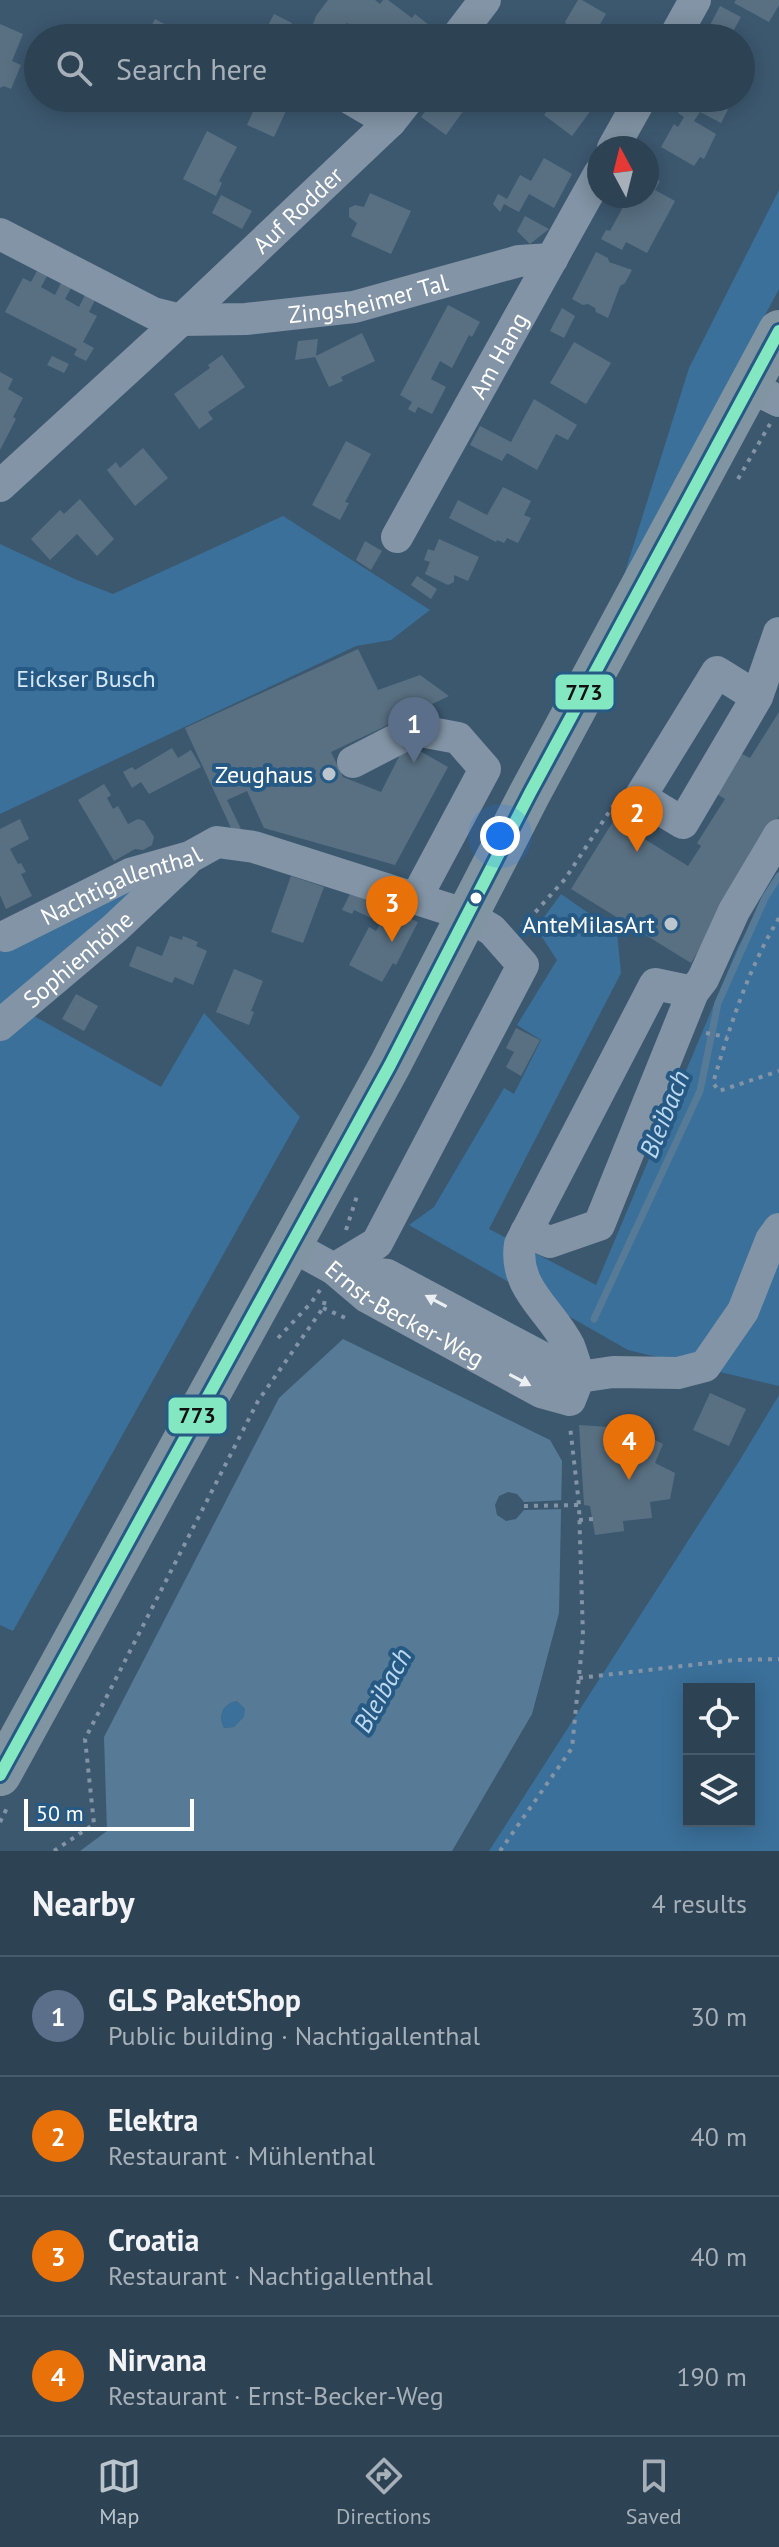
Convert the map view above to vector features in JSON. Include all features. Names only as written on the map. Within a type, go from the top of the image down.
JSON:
[{"type":"main road","points":[[0,1775],[390,1065],[530,793],[764,394],[779,331]]},
{"type":"street","points":[[467,24],[485,0]]},
{"type":"street","points":[[682,24],[695,0]]},
{"type":"street","name":"Auf Rodder","points":[[181,320],[398,112]]},
{"type":"street","points":[[620,136],[633,112]]},
{"type":"street","name":"Am Hang","points":[[397,537],[587,196]]},
{"type":"street","name":"Zingsheimer Tal","points":[[0,234],[153,313],[181,320],[246,319],[354,307],[519,261],[552,259]]},
{"type":"street","points":[[0,486],[181,320]]},
{"type":"street","points":[[757,697],[717,672],[640,797],[683,823],[757,697],[777,646]]},
{"type":"street","points":[[353,762],[415,730],[458,738],[485,769],[530,793]]},
{"type":"street","points":[[416,898],[485,769]]},
{"type":"street","points":[[526,1232],[550,1242],[599,1225],[693,992],[703,979],[734,911],[779,835]]},
{"type":"street","name":"Nachtigallenthal","points":[[6,936],[130,874],[190,857],[217,842],[254,847],[416,898],[467,915],[492,930],[523,965],[377,1243],[334,1269]]},
{"type":"street","name":"Sophienhöhe","points":[[0,1025],[115,928],[190,857]]},
{"type":"street","points":[[693,992],[655,984],[520,1244],[517,1260],[525,1285],[569,1345],[579,1377],[613,1372],[678,1373],[705,1366],[743,1311],[771,1240],[779,1229]]},
{"type":"street","points":[[591,1108],[638,1127]]},
{"type":"street","points":[[292,1246],[334,1269]]},
{"type":"street","name":"Ernst-Becker-Weg","points":[[334,1269],[387,1275],[579,1377]]},
{"type":"path","points":[[527,922],[565,879],[620,796],[640,797]]},
{"type":"path","points":[[779,918],[765,942],[727,1037],[713,1083],[719,1091],[779,1071]]},
{"type":"path","points":[[698,1032],[727,1037]]},
{"type":"path","points":[[54,1851],[94,1824],[85,1739],[258,1401],[323,1308]]},
{"type":"path","points":[[500,1851],[572,1748],[583,1636],[579,1505],[569,1423]]},
{"type":"path","points":[[524,1506],[579,1505]]},
{"type":"path","points":[[579,1520],[593,1519]]},
{"type":"path","points":[[579,1678],[735,1660],[779,1659]]},
{"type":"green space","points":[[779,190],[779,289],[621,585],[689,368]]},
{"type":"green space","name":"Eickser Busch","points":[[283,516],[430,610],[391,640],[356,646],[0,814],[0,544],[113,594]]},
{"type":"green space","points":[[779,874],[779,1386],[628,1350],[409,1225],[434,1207],[504,1088],[514,1094],[541,1040],[517,1025],[557,960],[536,928],[561,894],[617,933],[621,973],[489,1229],[596,1285],[738,947]]},
{"type":"green space","points":[[151,876],[0,1015],[0,931]]},
{"type":"green space","points":[[25,1011],[161,1087],[204,1013],[300,1117],[13,1631],[0,1625],[0,1032]]},
{"type":"green space","points":[[779,1395],[779,1851],[489,1851],[738,1463]]},
{"type":"green space","points":[[237,1701],[245,1709],[245,1717],[234,1727],[224,1728],[221,1719],[223,1710]]},
{"type":"water","points":[[343,1339],[550,1440],[562,1461],[559,1613],[532,1714],[452,1851],[80,1851],[107,1831],[104,1737],[279,1398]],"holes":[[[237,1701],[245,1709],[244,1717],[234,1727],[224,1728],[221,1719],[225,1707]]]},
{"type":"pier","points":[[508,1492],[517,1494],[524,1502],[566,1500],[566,1509],[524,1510],[516,1519],[506,1521],[497,1515],[495,1505],[499,1496]]},
{"type":"building","points":[[328,0],[375,0],[380,4],[388,0],[412,18],[415,14],[428,24],[313,24]]},
{"type":"building","points":[[578,0],[606,14],[600,24],[565,22]]},
{"type":"building","points":[[736,0],[779,0],[779,5],[769,22],[734,3]]},
{"type":"building","points":[[720,6],[741,17],[737,24],[711,24]]},
{"type":"building","points":[[274,14],[292,23],[291,24],[269,24]]},
{"type":"building","points":[[0,24],[23,34],[12,61],[21,65],[11,89],[0,88]]},
{"type":"building","points":[[253,112],[286,112],[274,137],[247,125]]},
{"type":"building","points":[[425,112],[463,112],[446,135],[421,117]]},
{"type":"building","points":[[546,112],[590,112],[572,136],[544,115]]},
{"type":"building","points":[[700,112],[694,121],[716,134],[704,159],[700,157],[694,166],[661,147],[674,124],[678,127],[684,117],[678,113]]},
{"type":"building","points":[[700,112],[727,112],[721,123]]},
{"type":"building","points":[[207,131],[237,147],[219,181],[222,183],[216,196],[183,179]]},
{"type":"building","points":[[544,158],[572,174],[554,208],[529,194],[519,212],[504,204],[500,212],[493,204],[498,194],[507,199],[520,175],[531,181]]},
{"type":"building","points":[[659,192],[675,201],[647,253],[626,242],[622,250],[601,239],[606,230],[610,231],[622,208],[659,208]]},
{"type":"building","points":[[370,193],[411,211],[391,254],[351,236],[357,223],[349,217],[349,208],[355,205],[364,207]]},
{"type":"building","points":[[221,195],[252,211],[242,229],[212,213]]},
{"type":"building","points":[[525,216],[549,229],[530,244],[517,231]]},
{"type":"building","points":[[596,252],[608,258],[609,262],[632,270],[620,286],[608,318],[588,304],[583,305],[572,299]]},
{"type":"building","points":[[37,271],[47,276],[41,287],[55,295],[61,283],[71,288],[65,299],[79,307],[85,295],[95,300],[89,312],[97,316],[83,342],[94,348],[86,361],[74,355],[77,349],[5,312],[23,278],[31,282]]},
{"type":"building","points":[[448,305],[480,322],[472,337],[469,335],[452,368],[440,361],[431,379],[446,387],[432,414],[418,407],[415,413],[408,409],[412,402],[400,395]]},
{"type":"building","points":[[562,308],[575,316],[564,338],[550,331]]},
{"type":"building","points":[[362,333],[375,361],[341,377],[343,381],[329,387],[315,357],[295,360],[298,341],[318,339],[316,356]]},
{"type":"building","points":[[574,342],[611,363],[586,404],[550,383]]},
{"type":"building","points":[[222,355],[245,387],[208,412],[213,419],[199,429],[174,394],[210,368],[208,365]]},
{"type":"building","points":[[52,356],[69,364],[64,373],[47,365]]},
{"type":"building","points":[[0,372],[13,379],[8,389],[23,398],[0,450]]},
{"type":"building","points":[[534,399],[577,425],[568,440],[556,434],[537,470],[507,453],[502,461],[470,445],[480,426],[511,442]]},
{"type":"building","points":[[346,441],[371,454],[345,502],[349,503],[340,520],[312,505]]},
{"type":"building","points":[[143,448],[168,478],[135,506],[107,470],[116,462],[120,468]]},
{"type":"building","points":[[503,487],[531,501],[524,515],[531,518],[518,543],[507,538],[504,543],[496,542],[449,518],[458,500],[487,515]]},
{"type":"building","points":[[80,499],[114,539],[97,556],[77,534],[50,560],[31,539],[60,510],[64,514]]},
{"type":"building","points":[[439,539],[479,557],[468,581],[454,575],[454,582],[448,585],[425,574],[430,562],[424,560],[428,549],[434,551]]},
{"type":"building","points":[[365,541],[382,551],[371,570],[356,560]]},
{"type":"building","points":[[417,576],[437,589],[431,599],[411,585]]},
{"type":"building","points":[[358,649],[378,690],[420,675],[449,696],[331,752],[343,777],[381,792],[403,749],[413,747],[448,767],[395,865],[264,828],[247,791],[227,800],[242,831],[231,828],[185,728]]},
{"type":"building","points":[[779,712],[779,816],[691,963],[571,889],[614,820],[688,866],[701,846],[697,843],[725,799],[715,793],[742,754],[750,758]]},
{"type":"building","points":[[172,748],[178,758],[191,750],[201,767],[149,794],[141,782],[132,788],[123,772],[132,767],[135,770]]},
{"type":"building","points":[[104,784],[111,795],[107,798],[113,809],[118,806],[128,824],[138,819],[144,821],[154,837],[152,845],[143,850],[135,849],[114,861],[78,800]]},
{"type":"building","points":[[20,819],[29,839],[10,849],[26,872],[21,874],[32,896],[6,909],[0,895],[0,829]]},
{"type":"building","points":[[291,876],[324,887],[303,943],[271,932]]},
{"type":"building","points":[[351,892],[418,922],[396,965],[393,963],[382,982],[349,965],[369,927],[376,931],[381,923],[354,910],[352,914],[342,910]]},
{"type":"building","points":[[170,936],[182,940],[183,936],[198,942],[196,946],[207,951],[193,985],[175,977],[172,983],[129,966],[137,946],[162,956]]},
{"type":"building","points":[[234,969],[263,981],[249,1025],[216,1012]]},
{"type":"building","points":[[76,994],[98,1006],[84,1031],[62,1019]]},
{"type":"building","points":[[516,1028],[540,1040],[521,1076],[506,1067],[514,1052],[506,1048]]},
{"type":"building","points":[[710,1393],[746,1409],[729,1446],[693,1430]]},
{"type":"building","points":[[579,1425],[609,1427],[637,1440],[641,1433],[663,1444],[655,1463],[675,1473],[670,1499],[650,1502],[652,1518],[623,1521],[624,1531],[595,1535],[590,1506],[584,1505]]},
{"type":"waterway","name":"Bleibach","points":[[594,1319],[700,1091],[718,1003],[765,898],[779,876]]},
{"type":"transit line","name":"773","points":[[0,1775],[390,1065],[530,793],[779,331]]},
{"type":"place","name":"GLS PaketShop","points":[[414,763]]},
{"type":"place","name":"Zeughaus","points":[[329,774]]},
{"type":"place","name":"Elektra","points":[[637,852]]},
{"type":"place","name":"AnteMilasArt","points":[[671,924]]},
{"type":"place","name":"Croatia","points":[[392,942]]},
{"type":"place","name":"Nirvana","points":[[629,1480]]}]
